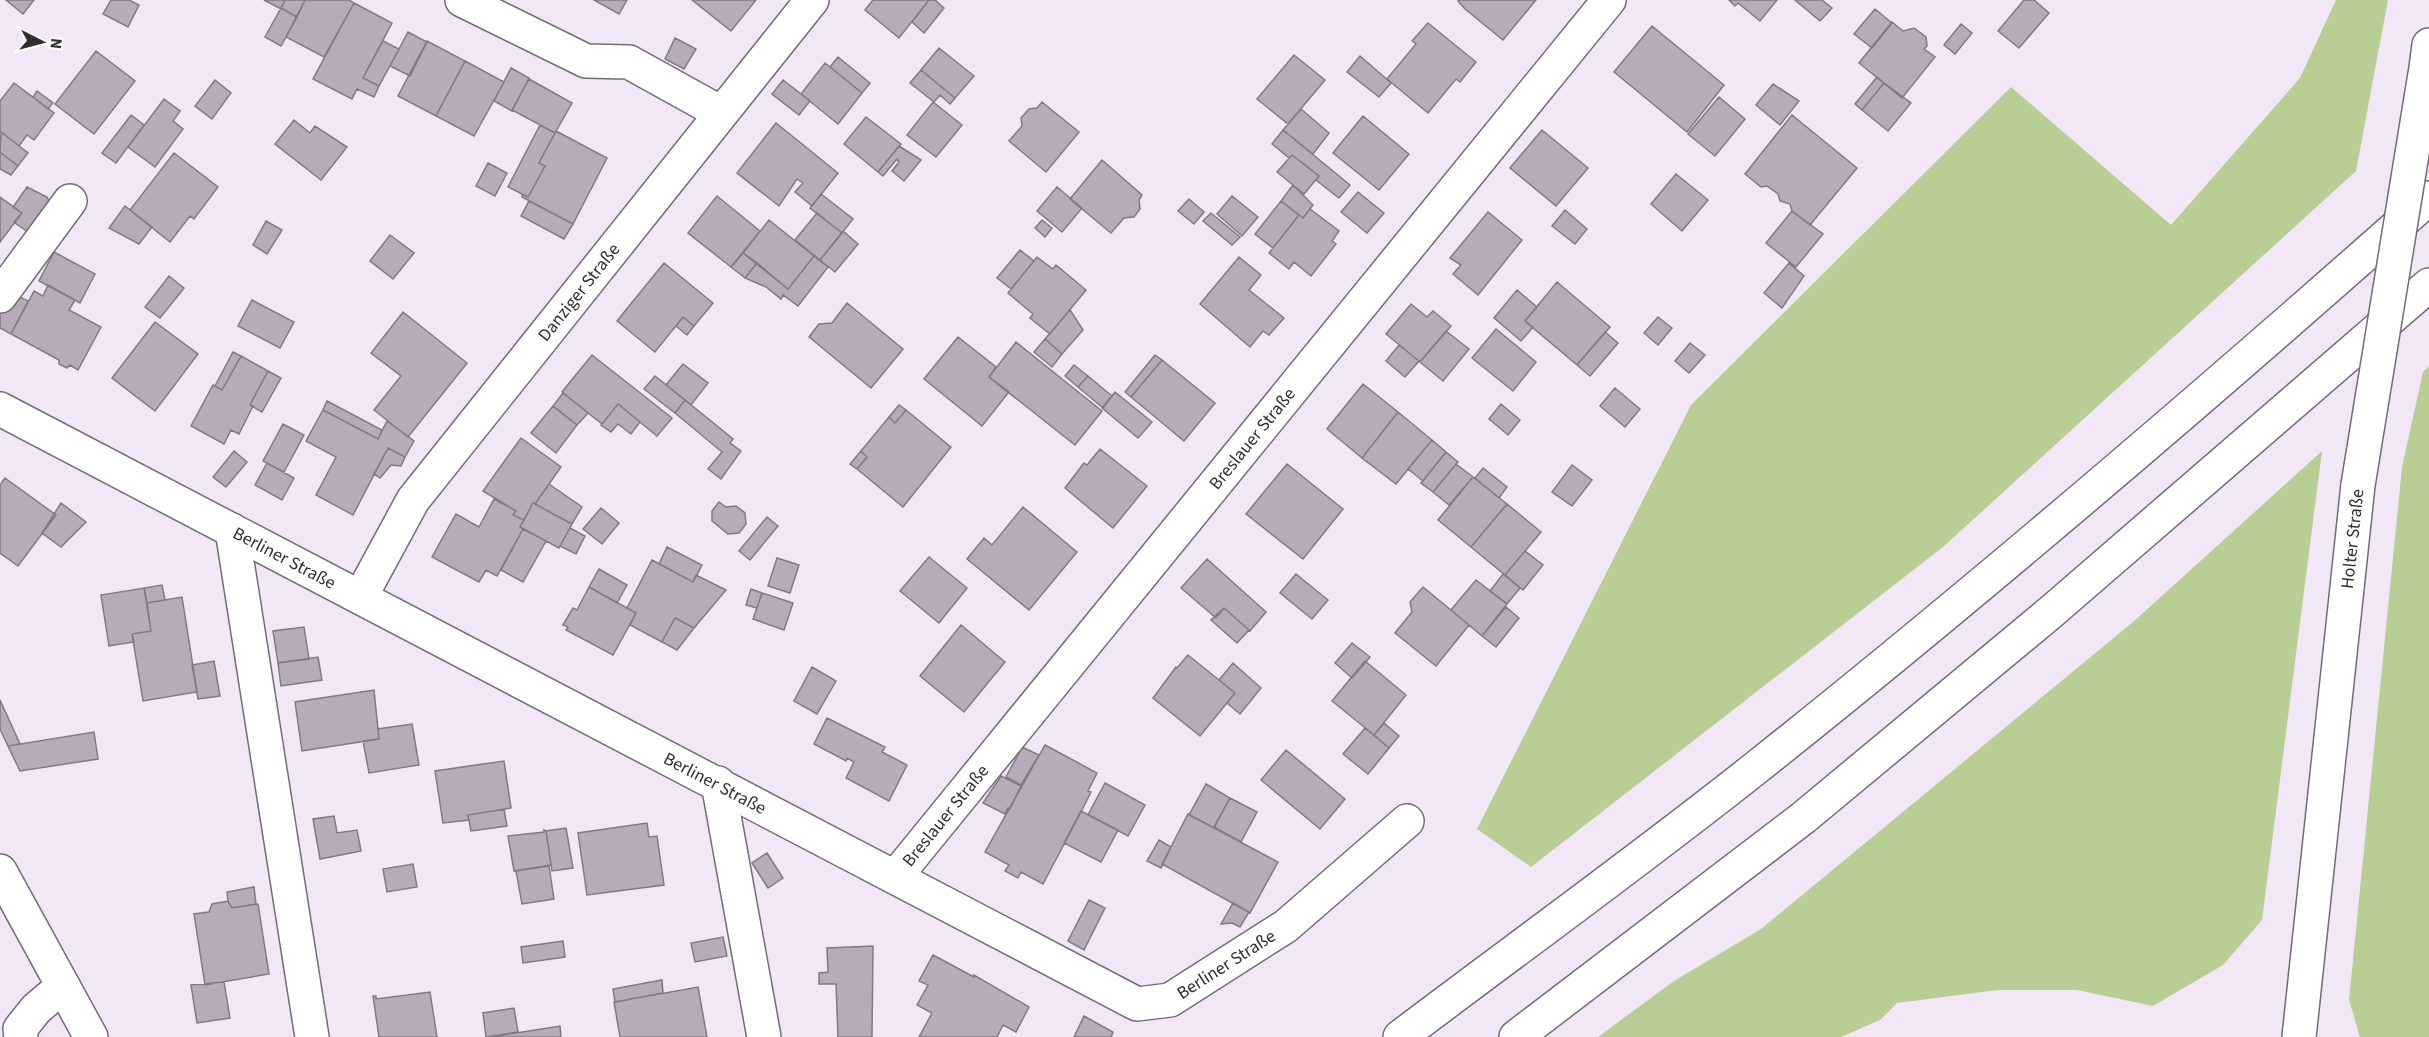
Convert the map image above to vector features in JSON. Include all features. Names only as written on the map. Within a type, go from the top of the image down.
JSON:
[{"type":"main road","points":[[462,0],[586,62],[628,62],[721,113]]},
{"type":"main road","name":"Danziger Straße","points":[[361,597],[413,500],[812,0]]},
{"type":"main road","name":"Breslauer Straße","points":[[896,876],[1609,0]]},
{"type":"main road","name":"Holter Straße","points":[[2299,1037],[2358,485],[2428,56]]},
{"type":"main road","points":[[1400,1037],[1783,746],[1981,584],[2281,329],[2429,198]]},
{"type":"main road","points":[[0,296],[70,201]]},
{"type":"main road","points":[[1516,1037],[1812,810],[2060,605],[2429,285]]},
{"type":"main road","name":"Berliner Straße","points":[[0,408],[1137,1004],[1170,1000],[1286,926],[1407,821]]},
{"type":"main road","points":[[232,530],[312,1037]]},
{"type":"main road","points":[[718,783],[764,1037]]},
{"type":"main road","points":[[0,871],[91,1037]]},
{"type":"main road","points":[[21,1037],[20,1029],[36,1009],[63,986]]},
{"type":"green space","points":[[2336,0],[2388,0],[2356,171],[1943,547],[1531,867],[1477,829],[1691,405],[2011,87],[2171,225],[2300,78]]},
{"type":"green space","points":[[2429,366],[2429,1037],[2360,1037],[2349,1000],[2402,467],[2423,372]]},
{"type":"green space","points":[[2322,451],[2262,920],[2223,965],[2153,1006],[2077,990],[1998,990],[1897,1003],[1880,1020],[1841,1037],[1598,1037],[1674,981],[1761,929],[2133,622]]},
{"type":"building","points":[[6,0],[34,0],[23,14]]},
{"type":"building","points":[[111,0],[129,0],[139,5],[128,27],[103,14]]},
{"type":"building","points":[[264,0],[285,0],[281,9]]},
{"type":"building","points":[[285,0],[305,0],[297,17],[281,8]]},
{"type":"building","points":[[305,0],[349,0],[354,3],[324,57],[286,37]]},
{"type":"building","points":[[594,0],[627,0],[619,14]]},
{"type":"building","points":[[692,0],[756,0],[731,31]]},
{"type":"building","points":[[873,0],[929,0],[899,38],[865,10]]},
{"type":"building","points":[[929,0],[935,0],[944,8],[924,33],[912,22]]},
{"type":"building","points":[[1459,0],[1536,0],[1503,40],[1465,9]]},
{"type":"building","points":[[1729,0],[1777,0],[1760,21],[1738,3],[1735,6]]},
{"type":"building","points":[[1795,0],[1822,0],[1832,8],[1820,21]]},
{"type":"building","points":[[2024,0],[2034,0],[2049,13],[2019,48],[1998,31]]},
{"type":"building","points":[[354,3],[392,23],[363,78],[379,86],[374,97],[357,89],[352,99],[313,79]]},
{"type":"building","points":[[281,8],[297,17],[281,46],[265,37]]},
{"type":"building","points":[[1875,9],[1892,23],[1872,48],[1854,34]]},
{"type":"building","points":[[1892,22],[1903,31],[1914,28],[1926,37],[1927,46],[1924,49],[1935,57],[1902,98],[1859,63]]},
{"type":"building","points":[[1428,23],[1476,62],[1460,82],[1456,79],[1428,113],[1387,79],[1416,44],[1412,41]]},
{"type":"building","points":[[1961,24],[1972,33],[1955,54],[1944,45]]},
{"type":"building","points":[[1652,26],[1724,85],[1687,132],[1614,72]]},
{"type":"building","points":[[408,32],[427,42],[410,76],[390,66]]},
{"type":"building","points":[[675,38],[696,49],[684,69],[665,59]]},
{"type":"building","points":[[383,41],[399,49],[379,86],[363,78]]},
{"type":"building","points":[[427,41],[465,61],[436,116],[398,96]]},
{"type":"building","points":[[939,48],[974,76],[955,98],[921,70]]},
{"type":"building","points":[[96,51],[135,81],[94,134],[55,104]]},
{"type":"building","points":[[1294,55],[1325,80],[1288,124],[1257,99]]},
{"type":"building","points":[[1360,56],[1391,83],[1379,97],[1347,72]]},
{"type":"building","points":[[838,57],[870,83],[862,93],[830,67]]},
{"type":"building","points":[[465,61],[504,82],[474,136],[436,116]]},
{"type":"building","points":[[825,63],[862,93],[838,124],[801,94]]},
{"type":"building","points":[[511,68],[529,78],[512,111],[494,101]]},
{"type":"building","points":[[921,70],[955,98],[950,104],[940,95],[934,102],[910,83]]},
{"type":"building","points":[[1877,77],[1884,83],[1862,110],[1855,104]]},
{"type":"building","points":[[529,79],[572,103],[555,133],[512,110]]},
{"type":"building","points":[[215,80],[231,93],[212,119],[195,106]]},
{"type":"building","points":[[783,80],[810,101],[799,115],[772,94]]},
{"type":"building","points":[[14,83],[54,113],[34,140],[27,135],[19,146],[0,131],[0,101]]},
{"type":"building","points":[[1884,83],[1911,103],[1888,131],[1862,110]]},
{"type":"building","points":[[1773,84],[1799,101],[1780,125],[1756,105]]},
{"type":"building","points":[[37,91],[53,103],[48,109],[33,97]]},
{"type":"building","points":[[1719,97],[1745,119],[1715,156],[1688,134]]},
{"type":"building","points":[[164,99],[180,111],[173,121],[183,129],[155,167],[128,147]]},
{"type":"building","points":[[933,102],[962,125],[936,157],[907,135]]},
{"type":"building","points":[[1042,102],[1079,132],[1046,172],[1009,141],[1022,126],[1021,118],[1029,109],[1037,108]]},
{"type":"building","points":[[1301,109],[1329,133],[1313,154],[1283,130]]},
{"type":"building","points":[[131,115],[144,125],[116,163],[102,153]]},
{"type":"building","points":[[1792,115],[1857,168],[1810,225],[1792,211],[1790,204],[1780,201],[1778,194],[1767,186],[1761,187],[1745,174]]},
{"type":"building","points":[[1363,116],[1409,154],[1379,190],[1333,153]]},
{"type":"building","points":[[866,117],[901,144],[878,172],[844,144]]},
{"type":"building","points":[[294,120],[310,133],[315,126],[347,147],[321,180],[275,144]]},
{"type":"building","points":[[776,123],[838,173],[812,206],[795,192],[803,183],[797,179],[779,206],[737,173]]},
{"type":"building","points":[[540,125],[555,133],[539,163],[545,166],[528,197],[508,187]]},
{"type":"building","points":[[1283,130],[1350,185],[1339,198],[1316,180],[1319,176],[1292,155],[1289,158],[1272,144]]},
{"type":"building","points":[[1542,130],[1588,168],[1556,206],[1510,168]]},
{"type":"building","points":[[556,131],[607,158],[573,224],[522,197],[522,194],[528,197],[545,166],[539,163]]},
{"type":"building","points":[[1,132],[28,153],[18,166],[0,152]]},
{"type":"building","points":[[899,146],[921,160],[904,181],[892,171],[899,162],[897,159],[883,176],[878,172]]},
{"type":"building","points":[[0,152],[18,166],[11,175],[0,169]]},
{"type":"building","points":[[174,153],[218,187],[194,219],[190,216],[170,242],[130,210]]},
{"type":"building","points":[[1292,155],[1319,176],[1304,194],[1277,172]]},
{"type":"building","points":[[1102,160],[1142,195],[1139,200],[1140,209],[1134,217],[1124,218],[1111,233],[1070,199]]},
{"type":"building","points":[[488,163],[507,173],[495,196],[476,186]]},
{"type":"building","points":[[1676,174],[1708,200],[1682,231],[1651,204]]},
{"type":"building","points":[[1293,185],[1313,205],[1303,218],[1281,201]]},
{"type":"building","points":[[27,187],[47,197],[50,204],[28,232],[14,222],[22,213],[13,207]]},
{"type":"building","points":[[1057,187],[1082,208],[1062,232],[1037,211]]},
{"type":"building","points":[[1358,192],[1384,213],[1367,233],[1341,212]]},
{"type":"building","points":[[821,194],[853,219],[842,233],[810,208]]},
{"type":"building","points":[[717,196],[760,231],[731,267],[688,233]]},
{"type":"building","points":[[1232,196],[1258,217],[1242,236],[1217,214]]},
{"type":"building","points":[[0,197],[22,213],[0,242]]},
{"type":"building","points":[[1189,199],[1204,212],[1194,224],[1178,211]]},
{"type":"building","points":[[529,201],[573,224],[564,239],[521,216]]},
{"type":"building","points":[[1281,201],[1299,215],[1273,248],[1255,234]]},
{"type":"building","points":[[125,206],[152,227],[139,244],[109,228]]},
{"type":"building","points":[[1310,209],[1339,231],[1332,241],[1336,244],[1311,276],[1294,262],[1289,269],[1269,253],[1299,215],[1303,218]]},
{"type":"building","points":[[1565,210],[1587,229],[1575,244],[1552,226]]},
{"type":"building","points":[[1792,211],[1823,234],[1796,267],[1766,243]]},
{"type":"building","points":[[1488,212],[1522,240],[1478,295],[1453,274],[1461,265],[1450,258]]},
{"type":"building","points":[[817,213],[842,233],[820,260],[795,240]]},
{"type":"building","points":[[1211,213],[1240,237],[1232,245],[1203,221]]},
{"type":"building","points":[[769,220],[814,256],[788,289],[743,253]]},
{"type":"building","points":[[1042,220],[1052,228],[1045,237],[1035,228]]},
{"type":"building","points":[[266,221],[282,230],[267,254],[253,245]]},
{"type":"building","points":[[843,231],[858,244],[835,272],[820,260]]},
{"type":"building","points":[[390,235],[414,253],[393,279],[370,261]]},
{"type":"building","points":[[1020,250],[1034,261],[1011,289],[997,278]]},
{"type":"building","points":[[54,252],[95,274],[80,303],[39,281]]},
{"type":"building","points":[[743,253],[757,263],[745,278],[731,267]]},
{"type":"building","points":[[814,256],[828,267],[798,306],[783,295],[781,299],[766,287],[745,278],[757,263],[788,289]]},
{"type":"building","points":[[1037,257],[1053,269],[1056,265],[1086,290],[1050,334],[1030,318],[1033,314],[1008,293]]},
{"type":"building","points":[[1239,257],[1261,275],[1249,290],[1284,318],[1269,335],[1263,331],[1250,347],[1200,304]]},
{"type":"building","points":[[664,263],[713,303],[694,326],[683,317],[655,352],[617,321]]},
{"type":"building","points":[[1789,263],[1804,276],[1782,308],[1764,293]]},
{"type":"building","points":[[169,276],[184,288],[160,318],[145,307]]},
{"type":"building","points":[[1557,282],[1610,327],[1577,365],[1525,321]]},
{"type":"building","points":[[48,285],[75,300],[69,310],[101,327],[78,370],[70,365],[67,368],[59,364],[59,360],[11,334],[34,291],[43,296]]},
{"type":"building","points":[[1517,290],[1537,307],[1525,321],[1533,327],[1521,341],[1494,318]]},
{"type":"building","points":[[12,293],[28,301],[11,334],[0,328],[0,309]]},
{"type":"building","points":[[252,300],[294,322],[280,348],[238,326]]},
{"type":"building","points":[[847,303],[903,349],[871,388],[809,337],[819,324],[832,323]]},
{"type":"building","points":[[1411,304],[1427,317],[1433,311],[1451,326],[1420,362],[1386,334]]},
{"type":"building","points":[[1070,310],[1083,330],[1062,354],[1045,339]]},
{"type":"building","points":[[403,312],[467,363],[408,437],[374,410],[401,376],[371,353]]},
{"type":"building","points":[[683,317],[694,326],[687,335],[676,326]]},
{"type":"building","points":[[1658,317],[1672,328],[1658,345],[1644,333]]},
{"type":"building","points":[[155,322],[198,354],[155,411],[112,378]]},
{"type":"building","points":[[1496,329],[1536,362],[1513,391],[1472,358]]},
{"type":"building","points":[[1446,331],[1469,349],[1443,381],[1420,362]]},
{"type":"building","points":[[1605,332],[1618,343],[1590,376],[1577,365]]},
{"type":"building","points":[[958,337],[996,367],[989,377],[1009,392],[982,426],[924,379]]},
{"type":"building","points":[[1045,339],[1062,354],[1052,367],[1034,352]]},
{"type":"building","points":[[1016,342],[1102,411],[1075,445],[989,377]]},
{"type":"building","points":[[1690,343],[1705,355],[1689,373],[1675,361]]},
{"type":"building","points":[[1399,345],[1419,361],[1405,377],[1386,361]]},
{"type":"building","points":[[233,352],[241,356],[222,390],[215,386]]},
{"type":"building","points":[[592,355],[672,418],[657,436],[618,404],[602,424],[562,392]]},
{"type":"building","points":[[1155,355],[1162,360],[1131,397],[1125,392]]},
{"type":"building","points":[[241,356],[268,371],[250,405],[253,406],[239,434],[231,430],[224,444],[191,426],[213,385],[222,390]]},
{"type":"building","points":[[1162,360],[1215,403],[1184,441],[1131,397]]},
{"type":"building","points":[[683,364],[708,383],[691,405],[666,385]]},
{"type":"building","points":[[1074,365],[1088,376],[1078,387],[1065,376]]},
{"type":"building","points":[[268,371],[281,378],[262,412],[250,405]]},
{"type":"building","points":[[655,376],[685,400],[675,413],[644,389]]},
{"type":"building","points":[[1088,376],[1112,396],[1103,408],[1078,387]]},
{"type":"building","points":[[1363,384],[1398,412],[1362,458],[1327,429]]},
{"type":"building","points":[[1615,388],[1640,409],[1625,427],[1600,406]]},
{"type":"building","points":[[1115,392],[1152,422],[1138,438],[1102,408]]},
{"type":"building","points":[[563,393],[588,413],[577,425],[553,406]]},
{"type":"building","points":[[685,400],[733,439],[730,443],[741,451],[721,479],[708,469],[722,452],[675,413]]},
{"type":"building","points":[[327,401],[382,430],[378,439],[323,410]]},
{"type":"building","points":[[618,404],[640,422],[631,434],[618,424],[611,432],[601,425]]},
{"type":"building","points":[[1501,404],[1520,420],[1508,435],[1489,419]]},
{"type":"building","points":[[899,405],[906,410],[895,423],[889,417]]},
{"type":"building","points":[[553,406],[577,425],[556,453],[531,433]]},
{"type":"building","points":[[323,410],[378,439],[387,421],[414,441],[405,457],[388,448],[353,515],[316,495],[336,457],[306,441]]},
{"type":"building","points":[[906,410],[951,447],[903,507],[857,469],[867,457],[861,451],[889,417],[895,423]]},
{"type":"building","points":[[1398,412],[1432,440],[1396,484],[1362,458]]},
{"type":"building","points":[[283,424],[304,435],[284,472],[263,461]]},
{"type":"building","points":[[521,438],[561,467],[535,504],[533,503],[524,520],[513,515],[516,511],[483,491]]},
{"type":"building","points":[[1432,440],[1446,452],[1423,481],[1408,469]]},
{"type":"building","points":[[388,448],[405,457],[401,466],[391,465],[380,478],[374,474]]},
{"type":"building","points":[[1100,449],[1147,486],[1113,528],[1065,488],[1084,463],[1087,465]]},
{"type":"building","points":[[234,451],[247,462],[226,487],[213,477]]},
{"type":"building","points":[[861,451],[867,457],[857,469],[850,464]]},
{"type":"building","points":[[1446,452],[1458,462],[1433,492],[1421,483]]},
{"type":"building","points":[[267,463],[294,478],[282,500],[255,485]]},
{"type":"building","points":[[1287,464],[1343,509],[1303,559],[1246,514]]},
{"type":"building","points":[[1456,464],[1473,477],[1449,505],[1433,492]]},
{"type":"building","points":[[1572,465],[1592,480],[1572,506],[1552,492]]},
{"type":"building","points":[[1483,468],[1507,487],[1499,498],[1475,478]]},
{"type":"building","points":[[1473,477],[1507,504],[1471,547],[1438,520]]},
{"type":"building","points":[[5,478],[56,515],[18,566],[0,553],[0,485]]},
{"type":"building","points":[[549,484],[582,507],[572,524],[535,504]]},
{"type":"building","points":[[494,499],[516,511],[513,515],[524,520],[520,527],[523,529],[497,576],[486,570],[479,582],[432,557],[456,514],[479,527]]},
{"type":"building","points":[[719,502],[726,507],[736,506],[745,513],[746,524],[739,533],[728,534],[712,521],[712,511]]},
{"type":"building","points":[[61,503],[86,522],[61,547],[42,533]]},
{"type":"building","points":[[533,503],[572,524],[559,548],[520,527]]},
{"type":"building","points":[[1507,504],[1541,532],[1505,575],[1471,547]]},
{"type":"building","points":[[1023,507],[1077,552],[1029,610],[967,559],[984,538],[992,545]]},
{"type":"building","points":[[601,508],[619,523],[602,544],[583,529]]},
{"type":"building","points":[[767,517],[778,526],[750,560],[739,551]]},
{"type":"building","points":[[570,528],[585,536],[576,554],[560,546]]},
{"type":"building","points":[[523,529],[546,541],[523,582],[501,570]]},
{"type":"building","points":[[667,547],[702,565],[693,582],[659,564]]},
{"type":"building","points":[[1525,551],[1543,565],[1523,590],[1505,575]]},
{"type":"building","points":[[929,557],[967,588],[939,623],[900,591]]},
{"type":"building","points":[[777,558],[799,565],[790,593],[768,586]]},
{"type":"building","points":[[1207,559],[1266,612],[1250,631],[1224,608],[1216,618],[1181,588]]},
{"type":"building","points":[[652,560],[693,582],[696,575],[726,590],[694,628],[675,618],[662,642],[630,625],[636,613],[627,608]]},
{"type":"building","points":[[599,569],[627,585],[617,603],[589,587]]},
{"type":"building","points":[[1296,574],[1328,600],[1312,619],[1280,593]]},
{"type":"building","points":[[1503,574],[1520,588],[1507,604],[1490,591]]},
{"type":"building","points":[[1476,580],[1507,604],[1482,636],[1451,610]]},
{"type":"building","points":[[162,585],[165,600],[147,603],[144,588]]},
{"type":"building","points":[[589,587],[636,613],[613,655],[566,630],[568,627],[563,625],[573,608],[577,610]]},
{"type":"building","points":[[1423,587],[1469,625],[1436,666],[1395,633],[1412,612],[1410,602]]},
{"type":"building","points":[[144,588],[151,631],[132,634],[134,642],[109,646],[101,595]]},
{"type":"building","points":[[751,589],[762,593],[757,608],[746,605]]},
{"type":"building","points":[[762,593],[793,603],[784,630],[753,619]]},
{"type":"building","points":[[182,597],[197,692],[143,701],[132,634],[151,631],[147,603]]},
{"type":"building","points":[[1506,607],[1519,618],[1496,647],[1482,636]]},
{"type":"building","points":[[1224,608],[1249,630],[1237,643],[1211,620]]},
{"type":"building","points":[[675,618],[694,628],[677,650],[662,642]]},
{"type":"building","points":[[961,625],[1005,662],[964,712],[920,676]]},
{"type":"building","points":[[304,627],[309,659],[278,663],[273,631]]},
{"type":"building","points":[[1352,643],[1370,657],[1352,678],[1335,663]]},
{"type":"building","points":[[1188,655],[1235,693],[1200,736],[1153,698]]},
{"type":"building","points":[[318,657],[322,680],[281,686],[278,663]]},
{"type":"building","points":[[214,661],[220,696],[198,699],[192,665]]},
{"type":"building","points":[[1365,661],[1406,695],[1374,735],[1332,701]]},
{"type":"building","points":[[1233,663],[1261,688],[1240,714],[1227,703],[1235,693],[1219,680]]},
{"type":"building","points":[[812,667],[836,681],[817,714],[794,701]]},
{"type":"building","points":[[374,690],[379,739],[302,751],[295,702]]},
{"type":"building","points":[[0,700],[20,744],[8,746],[0,729]]},
{"type":"building","points":[[827,718],[885,747],[882,752],[907,765],[889,801],[846,778],[854,762],[847,758],[846,761],[814,744]]},
{"type":"building","points":[[1384,723],[1399,736],[1389,748],[1374,735]]},
{"type":"building","points":[[412,724],[419,765],[369,773],[363,741],[379,739],[378,729]]},
{"type":"building","points":[[1365,728],[1389,748],[1368,774],[1343,754]]},
{"type":"building","points":[[94,732],[98,759],[20,771],[8,746]]},
{"type":"building","points":[[1045,745],[1097,773],[1088,791],[1091,792],[1043,884],[1021,872],[1018,878],[1005,871],[1009,865],[985,852]]},
{"type":"building","points":[[1022,747],[1039,755],[1021,785],[1006,777]]},
{"type":"building","points":[[1286,750],[1345,799],[1320,829],[1261,780]]},
{"type":"building","points":[[504,761],[511,808],[468,815],[469,820],[443,823],[435,771]]},
{"type":"building","points":[[1001,776],[1021,786],[1010,809],[1008,808],[1005,814],[983,803]]},
{"type":"building","points":[[1105,783],[1145,805],[1128,836],[1088,815]]},
{"type":"building","points":[[1206,784],[1230,798],[1214,828],[1189,815]]},
{"type":"building","points":[[1230,798],[1257,812],[1241,842],[1214,827]]},
{"type":"building","points":[[504,809],[507,826],[471,831],[468,815]]},
{"type":"building","points":[[1081,811],[1118,830],[1101,862],[1064,843]]},
{"type":"building","points":[[1188,814],[1278,862],[1250,913],[1162,864]]},
{"type":"building","points":[[334,816],[337,833],[357,830],[361,851],[320,859],[313,819]]},
{"type":"building","points":[[647,823],[649,837],[657,836],[664,885],[587,895],[578,833]]},
{"type":"building","points":[[566,828],[573,868],[552,871],[546,831]]},
{"type":"building","points":[[544,830],[551,865],[514,871],[508,836],[544,832]]},
{"type":"building","points":[[1159,840],[1171,847],[1161,868],[1147,861]]},
{"type":"building","points":[[767,853],[783,878],[768,888],[752,863]]},
{"type":"building","points":[[413,864],[417,887],[387,892],[383,869]]},
{"type":"building","points":[[549,866],[554,899],[522,904],[516,871]]},
{"type":"building","points":[[254,887],[256,904],[232,908],[227,892]]},
{"type":"building","points":[[1089,900],[1105,908],[1084,950],[1068,941]]},
{"type":"building","points":[[228,901],[232,908],[258,904],[269,974],[205,985],[194,914],[209,912],[212,904]]},
{"type":"building","points":[[1233,903],[1249,912],[1240,927],[1232,923],[1221,924]]},
{"type":"building","points":[[723,937],[727,956],[695,962],[691,943]]},
{"type":"building","points":[[563,941],[565,957],[523,963],[521,947]]},
{"type":"building","points":[[873,946],[872,1037],[838,1037],[836,984],[819,984],[819,973],[828,972],[827,948]]},
{"type":"building","points":[[933,955],[974,977],[974,975],[1029,1007],[1016,1032],[1003,1025],[997,1037],[919,1037],[932,1013],[917,1005],[928,985],[919,981]]},
{"type":"building","points":[[662,980],[663,993],[615,1002],[613,989]]},
{"type":"building","points":[[224,982],[230,1018],[197,1023],[191,985]]},
{"type":"building","points":[[698,987],[707,1037],[620,1037],[614,1002]]},
{"type":"building","points":[[430,992],[437,1037],[379,1037],[373,996],[376,996],[376,999]]},
{"type":"building","points":[[514,1008],[518,1032],[486,1037],[483,1013]]},
{"type":"building","points":[[1084,1016],[1113,1032],[1111,1037],[1074,1037]]},
{"type":"building","points":[[560,1026],[561,1037],[490,1037]]}]
